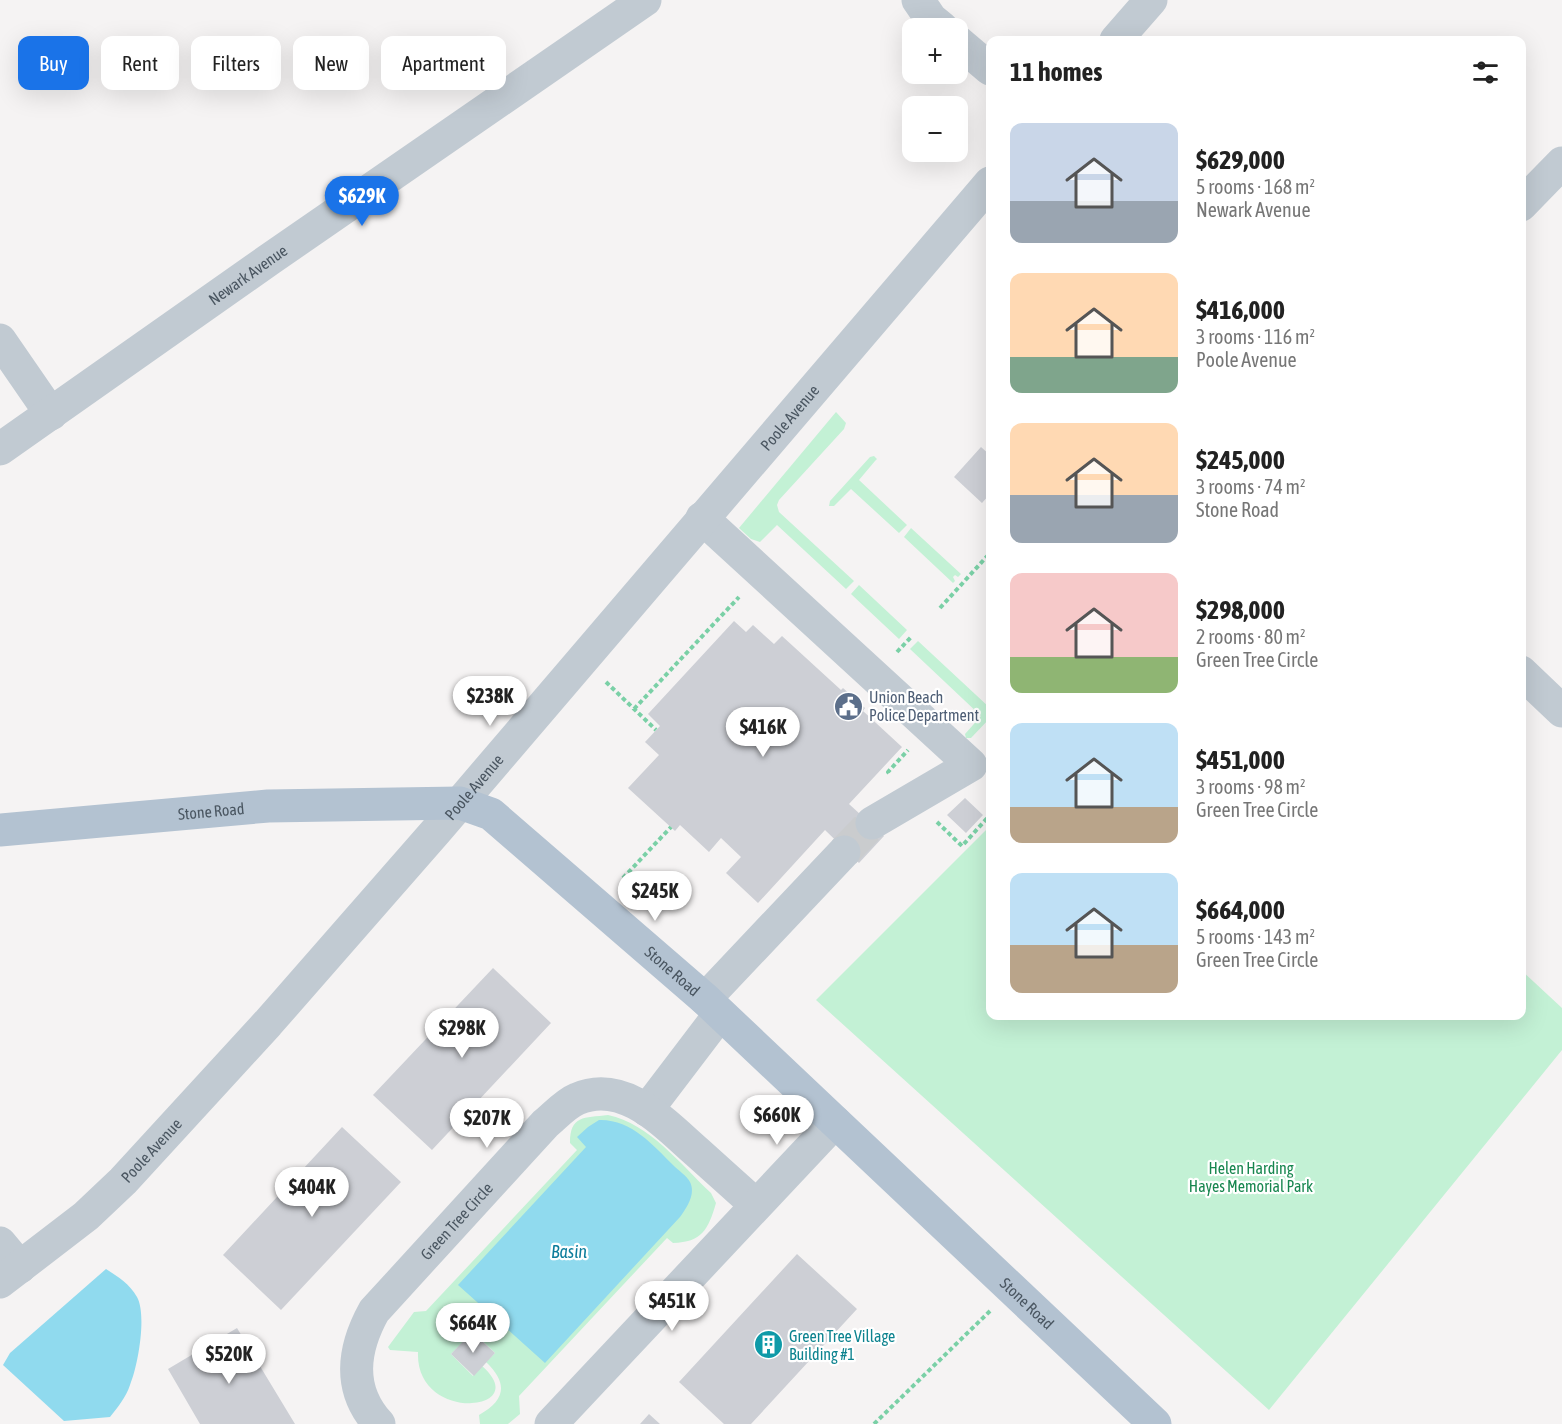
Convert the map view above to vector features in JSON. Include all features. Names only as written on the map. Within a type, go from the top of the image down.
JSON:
[{"type":"main road","name":"Stone Road","points":[[0,830],[268,806],[460,803],[491,814],[712,1007],[1155,1424]]},
{"type":"street","name":"Newark Avenue","points":[[0,449],[645,0]]},
{"type":"street","points":[[918,0],[930,18]]},
{"type":"street","points":[[1120,36],[1151,0]]},
{"type":"street","points":[[968,50],[986,66]]},
{"type":"street","points":[[1526,200],[1562,163]]},
{"type":"street","name":"Poole Avenue","points":[[7,1264],[86,1216],[123,1180],[268,1023],[460,803],[986,188]]},
{"type":"street","points":[[0,340],[51,414]]},
{"type":"street","points":[[702,518],[971,765],[872,823]]},
{"type":"street","points":[[1526,677],[1562,711]]},
{"type":"street","points":[[647,1110],[712,1007],[844,852]]},
{"type":"street","name":"Green Tree Circle","points":[[379,1424],[360,1393],[356,1372],[357,1352],[363,1330],[374,1311],[545,1124],[578,1098],[611,1095],[647,1110],[756,1205]]},
{"type":"street","points":[[552,1424],[835,1122]]},
{"type":"path","points":[[940,608],[986,557]]},
{"type":"path","points":[[634,708],[742,594]]},
{"type":"path","points":[[604,679],[656,730]]},
{"type":"path","points":[[933,818],[962,846],[986,819]]},
{"type":"path","points":[[623,878],[670,827]]},
{"type":"path","points":[[874,1424],[1013,1289]]},
{"type":"green space","points":[[836,412],[846,423],[844,429],[779,500],[777,505],[779,512],[854,581],[846,589],[777,525],[760,542],[751,539],[739,528]]},
{"type":"green space","points":[[874,456],[877,459],[859,480],[907,525],[899,533],[851,489],[834,506],[829,506],[830,501],[870,457]]},
{"type":"green space","points":[[911,528],[961,574],[953,577],[955,581],[953,583],[904,537]]},
{"type":"green space","points":[[859,585],[907,630],[899,639],[851,594]]},
{"type":"green space","points":[[918,641],[986,704],[986,722],[971,738],[966,738],[965,734],[981,716],[910,649]]},
{"type":"green space","name":"Helen Harding Hayes Memorial Park","points":[[986,830],[986,1020],[1526,1020],[1526,975],[1562,1008],[1562,1050],[1269,1410],[816,1000]]},
{"type":"green space","name":"Basin","points":[[608,1115],[623,1120],[651,1136],[711,1193],[716,1203],[710,1220],[702,1233],[691,1240],[673,1243],[667,1238],[519,1396],[520,1414],[508,1424],[480,1424],[479,1415],[495,1403],[501,1391],[501,1384],[486,1362],[495,1353],[473,1332],[451,1354],[473,1376],[482,1366],[494,1382],[494,1393],[484,1401],[469,1403],[451,1400],[434,1391],[422,1375],[418,1352],[390,1350],[388,1347],[414,1312],[426,1311],[577,1150],[570,1143],[576,1123],[585,1118]]},
{"type":"water","name":"Basin","points":[[599,1120],[621,1124],[649,1142],[689,1180],[692,1187],[691,1196],[680,1217],[545,1363],[458,1285],[586,1147],[577,1137]]},
{"type":"water","points":[[106,1269],[130,1288],[140,1305],[140,1341],[133,1377],[124,1398],[110,1417],[64,1421],[3,1365],[10,1353]]},
{"type":"building","points":[[981,447],[986,451],[986,498],[982,503],[954,477]]},
{"type":"building","points":[[734,621],[746,632],[753,625],[774,644],[782,636],[841,690],[843,688],[865,708],[863,711],[902,747],[849,804],[884,836],[859,863],[825,830],[758,903],[726,873],[741,857],[721,838],[709,852],[680,825],[675,831],[628,788],[659,755],[645,742],[660,726],[648,714]]},
{"type":"building","points":[[965,798],[983,815],[966,833],[947,815]]},
{"type":"building","points":[[493,968],[551,1023],[432,1150],[373,1095]]},
{"type":"building","points":[[342,1127],[401,1182],[281,1310],[223,1255]]},
{"type":"building","name":"Green Tree Village Building #1","points":[[797,1254],[857,1309],[751,1424],[724,1424],[679,1382]]},
{"type":"building","points":[[237,1328],[295,1424],[200,1424],[168,1369]]},
{"type":"building","points":[[472,1332],[495,1353],[474,1376],[451,1354]]},
{"type":"building","points":[[649,1414],[660,1424],[640,1424]]},
{"type":"tunnel","points":[[844,852],[872,823]]},
{"type":"place","name":"Union Beach Police Department","points":[[848,706]]},
{"type":"place","name":"Green Tree Village Building #1","points":[[768,1345]]}]
